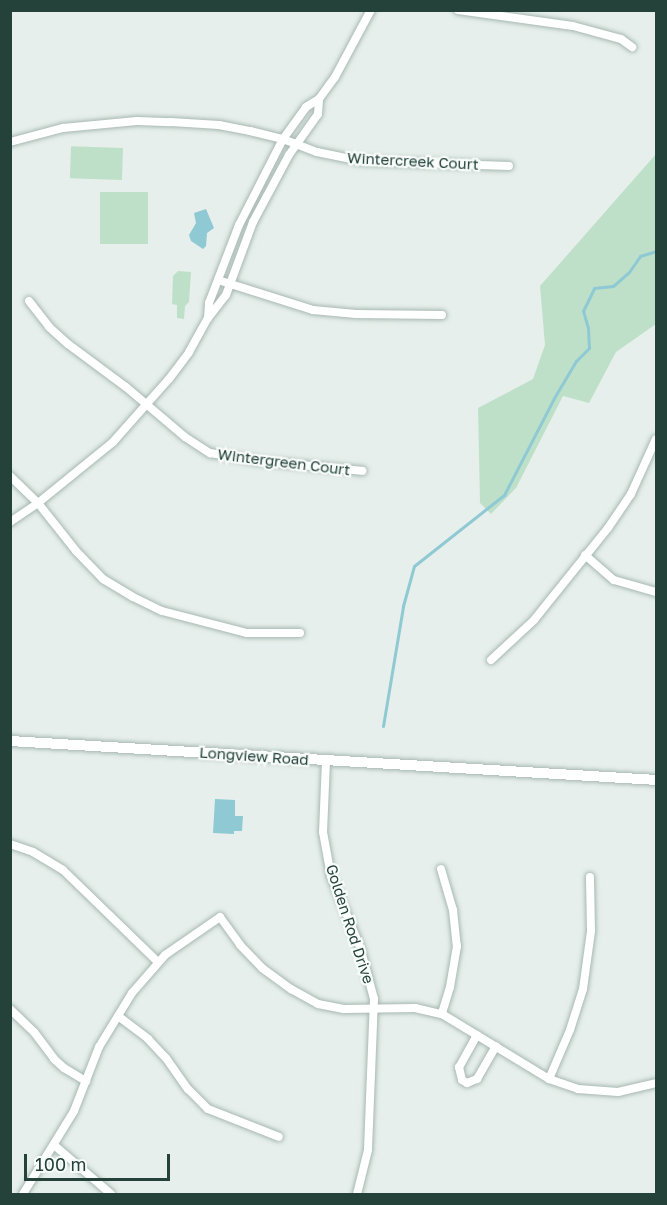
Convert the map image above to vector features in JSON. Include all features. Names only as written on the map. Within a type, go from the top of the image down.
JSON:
[{"type":"street","points":[[208,318],[209,303],[239,225],[283,139],[306,107],[319,99],[335,77],[371,10]]},
{"type":"street","points":[[458,10],[573,26],[621,39],[632,47]]},
{"type":"street","points":[[10,522],[38,503],[113,442],[147,406],[189,352],[208,318],[218,308],[230,284],[253,222],[296,144],[318,114],[319,99]]},
{"type":"street","name":"Wintercreek Court","points":[[10,142],[63,128],[137,121],[219,125],[283,139],[317,152],[361,160],[509,166]]},
{"type":"street","points":[[218,280],[312,310],[356,314],[442,315]]},
{"type":"street","name":"Wintergreen Court","points":[[29,302],[49,327],[68,344],[210,453],[259,461],[363,471]]},
{"type":"street","points":[[491,660],[534,620],[608,528],[630,494],[657,439]]},
{"type":"street","points":[[10,476],[38,503],[76,551],[103,579],[141,601],[162,611],[247,633],[300,633]]},
{"type":"street","points":[[585,555],[614,580],[657,592]]},
{"type":"street","name":"Longview Road","points":[[10,741],[657,780]]},
{"type":"street","name":"Golden Rod Drive","points":[[326,761],[324,839],[331,876],[360,947],[373,1008],[369,1150],[357,1194]]},
{"type":"street","points":[[10,844],[33,852],[63,870],[158,962]]},
{"type":"street","points":[[441,869],[453,910],[457,946],[450,987],[442,1014]]},
{"type":"street","points":[[549,1079],[570,1030],[583,989],[591,931],[590,877]]},
{"type":"street","points":[[23,1194],[74,1111],[99,1047],[132,993],[165,955],[220,917],[240,945],[262,968],[291,989],[318,1004],[344,1009],[415,1008],[442,1014],[549,1079],[578,1089],[618,1092],[657,1083]]},
{"type":"street","points":[[10,1009],[34,1032],[54,1059],[86,1081]]},
{"type":"street","points":[[118,1016],[148,1039],[166,1058],[188,1089],[208,1109],[279,1137]]},
{"type":"street","points":[[477,1035],[459,1067],[462,1080],[467,1083],[477,1079],[496,1046]]},
{"type":"street","points":[[54,1145],[111,1194]]},
{"type":"green space","points":[[71,146],[123,148],[122,180],[70,178]]},
{"type":"green space","points":[[656,154],[656,324],[616,352],[589,403],[563,396],[516,488],[491,514],[480,503],[478,408],[533,379],[545,345],[540,286]]},
{"type":"green space","points":[[100,192],[148,192],[148,244],[100,244]]},
{"type":"green space","points":[[178,271],[191,272],[189,302],[185,306],[184,319],[177,318],[177,305],[172,304],[173,276]]},
{"type":"water","points":[[206,209],[214,228],[207,233],[206,246],[203,249],[191,241],[189,235],[196,223],[194,213]]},
{"type":"water","points":[[215,799],[235,800],[235,816],[243,816],[242,831],[234,831],[234,834],[213,833]]},
{"type":"waterway","points":[[383,726],[403,606],[414,566],[504,495],[554,398],[576,361],[589,348],[588,328],[583,311],[594,288],[613,286],[629,272],[640,256],[656,251]]}]
